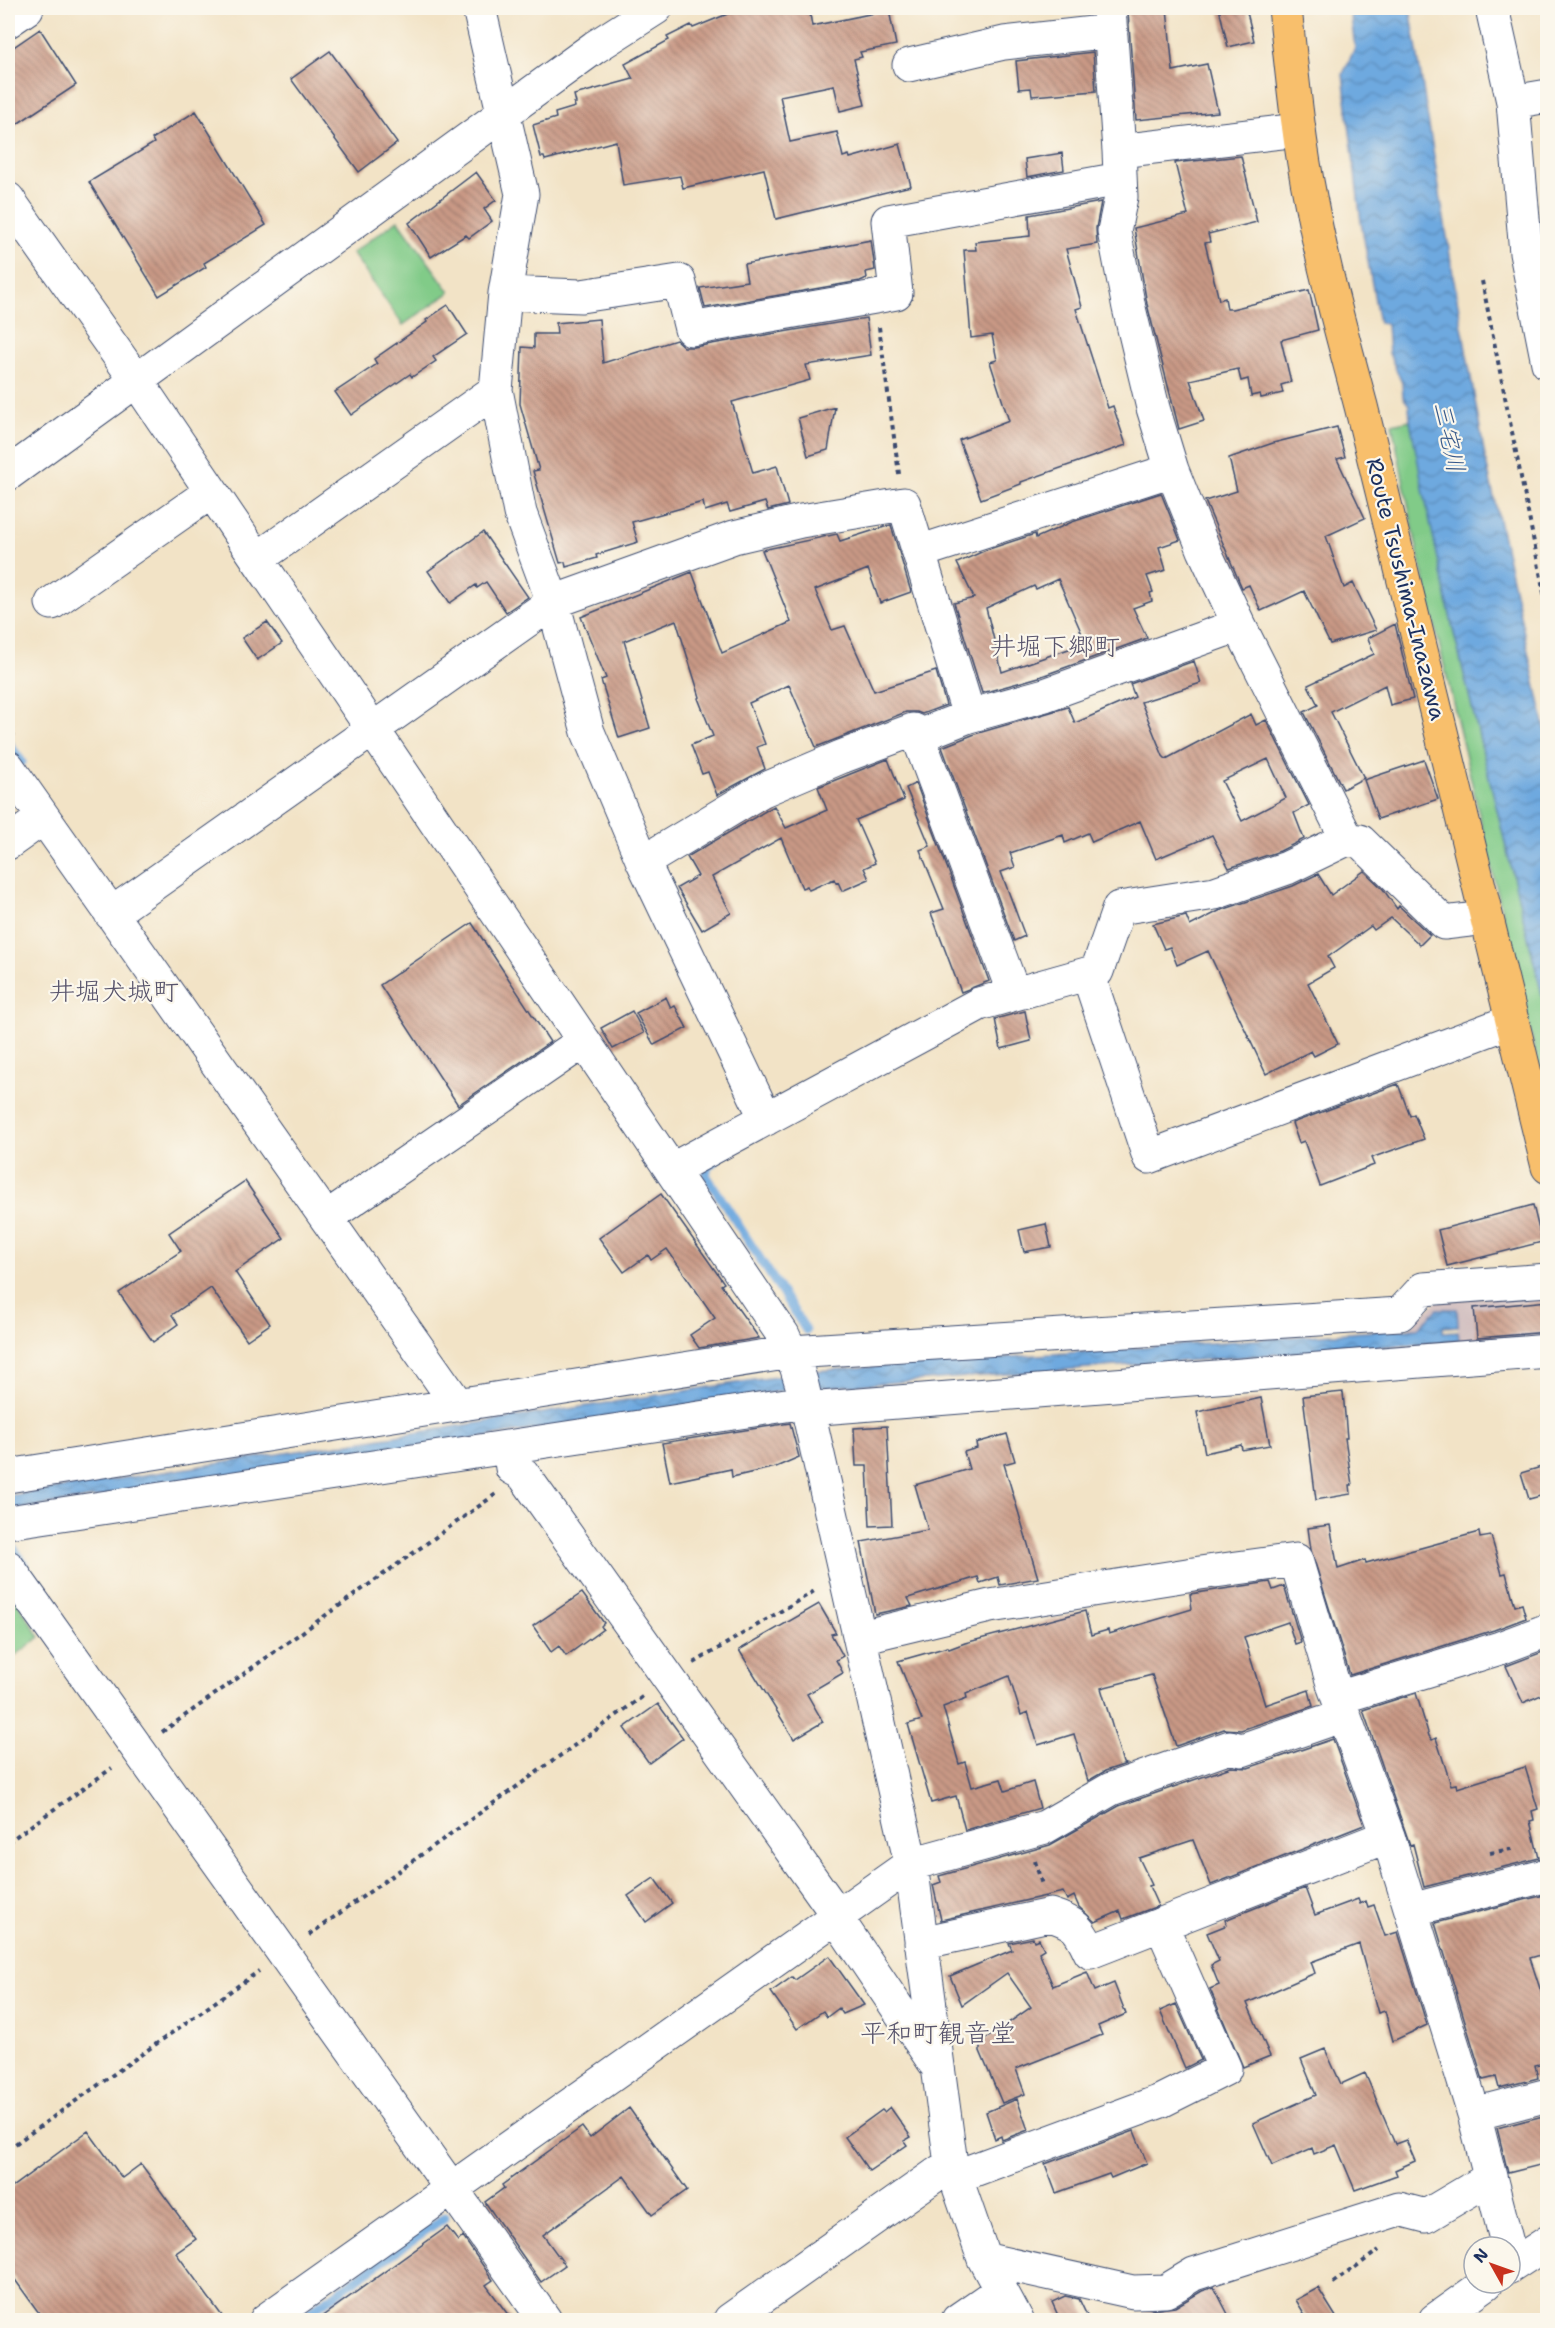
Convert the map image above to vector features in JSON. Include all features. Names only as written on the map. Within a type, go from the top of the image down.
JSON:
[{"type":"main road","name":"Route Tsushima-Inazawa","points":[[1285,8],[1299,130],[1311,202],[1335,309],[1361,406],[1548,1167]]},
{"type":"street","points":[[8,21],[27,8]]},
{"type":"street","points":[[479,8],[522,194],[505,293],[496,390],[520,513],[553,602],[588,732],[643,862],[765,1119]]},
{"type":"street","points":[[8,474],[595,46],[656,8]]},
{"type":"street","points":[[1492,8],[1513,102],[1526,253],[1548,363]]},
{"type":"street","points":[[909,65],[1110,19],[1120,197],[1114,231],[1129,308],[1153,408],[1172,470],[1204,550],[1239,625],[1347,838]]},
{"type":"street","points":[[1513,102],[1548,96]]},
{"type":"street","points":[[505,293],[580,296],[679,281],[691,329],[896,293],[888,221],[1119,165],[1299,130]]},
{"type":"street","points":[[8,199],[212,492],[783,1335],[801,1384],[861,1637],[911,1864],[953,2171],[984,2259],[1017,2320]]},
{"type":"street","points":[[257,559],[496,390]]},
{"type":"street","points":[[919,552],[1172,470]]},
{"type":"street","points":[[52,603],[212,492]]},
{"type":"street","points":[[111,914],[553,602],[734,537],[801,521],[904,504],[969,716]]},
{"type":"street","points":[[918,736],[969,716],[1045,695],[1239,625]]},
{"type":"street","points":[[643,862],[761,791],[913,730],[918,736],[1014,994]]},
{"type":"street","points":[[8,767],[458,1405]]},
{"type":"street","points":[[8,843],[43,818]]},
{"type":"street","points":[[671,1170],[979,1004],[1097,971],[1119,908],[1215,893],[1287,868],[1347,838],[1360,841],[1444,923],[1486,918]]},
{"type":"street","points":[[1089,974],[1149,1157],[1512,1021]]},
{"type":"street","points":[[326,1218],[584,1041]]},
{"type":"street","points":[[8,1522],[516,1461],[801,1384],[1400,1314],[1423,1289],[1548,1280]]},
{"type":"street","points":[[8,1476],[458,1405],[801,1384],[1548,1351]]},
{"type":"street","points":[[516,1461],[837,1916],[938,2068]]},
{"type":"street","points":[[861,1637],[990,1606],[1296,1560],[1341,1707],[1388,1836],[1474,2114],[1490,2178],[1500,2235]]},
{"type":"street","points":[[8,1567],[545,2320]]},
{"type":"street","points":[[266,2320],[911,1864],[1045,1827],[1111,1790],[1230,1747],[1242,1750],[1341,1707],[1548,1630]]},
{"type":"street","points":[[921,1943],[1050,1915],[1067,1920],[1080,1929],[1090,1952],[1388,1836]]},
{"type":"street","points":[[1411,1910],[1548,1875]]},
{"type":"street","points":[[730,2320],[953,2171],[1161,2101],[1225,2069],[1161,1924]]},
{"type":"street","points":[[1474,2114],[1548,2095]]},
{"type":"street","points":[[984,2259],[1133,2292],[1166,2291],[1194,2274],[1399,2209],[1426,2216],[1490,2178]]},
{"type":"street","points":[[1522,2255],[1548,2242]]},
{"type":"street","points":[[958,2320],[1000,2291]]},
{"type":"street","points":[[1435,2320],[1466,2295]]},
{"type":"path","points":[[1482,281],[1548,614]]},
{"type":"path","points":[[875,297],[904,504]]},
{"type":"path","points":[[8,1842],[138,1750],[516,1461]]},
{"type":"path","points":[[8,2149],[669,1678],[846,1572]]},
{"type":"path","points":[[1028,1831],[1050,1915]]},
{"type":"shaded area","points":[[1547,1293],[1547,1338],[1459,1344],[1457,1309],[1438,1309],[1418,1328],[1407,1329],[1437,1301]]},
{"type":"green space","points":[[398,220],[450,292],[403,325],[352,253]]},
{"type":"green space","points":[[1410,420],[1453,629],[1547,1015],[1547,1103],[1419,558],[1392,424]]},
{"type":"green space","points":[[8,1588],[40,1637],[8,1661]]},
{"type":"water","name":"三宅川","points":[[1350,8],[1410,8],[1485,457],[1547,737],[1547,1015],[1453,629],[1424,494],[1409,405],[1403,397],[1402,383],[1389,353],[1387,324],[1379,323],[1361,222],[1343,74],[1355,48]]},
{"type":"water","points":[[1438,1309],[1457,1309],[1458,1326],[1443,1327],[1443,1332],[1458,1331],[1459,1341],[787,1390],[8,1511],[8,1496],[814,1371],[1418,1328]]},
{"type":"building","points":[[809,8],[812,26],[889,10],[896,45],[860,52],[862,57],[854,59],[865,105],[840,111],[834,85],[780,96],[790,142],[837,132],[843,157],[849,155],[850,158],[900,144],[911,186],[776,219],[764,169],[683,188],[680,176],[623,185],[616,141],[545,160],[541,157],[533,125],[556,118],[555,113],[575,107],[574,95],[633,79],[625,64],[669,40],[667,37],[691,25],[693,28],[730,13],[729,10]]},
{"type":"building","points":[[1130,8],[1167,8],[1173,71],[1207,64],[1218,112],[1136,120],[1128,12],[1131,12]]},
{"type":"building","points":[[1219,8],[1246,8],[1254,41],[1228,47]]},
{"type":"building","points":[[40,29],[76,85],[8,130],[8,51]]},
{"type":"building","points":[[330,51],[397,143],[359,172],[291,79]]},
{"type":"building","points":[[1093,52],[1096,91],[1032,96],[1031,88],[1019,89],[1016,61]]},
{"type":"building","points":[[196,111],[266,225],[204,263],[206,267],[159,296],[89,182],[154,143],[152,139]]},
{"type":"building","points":[[1062,153],[1064,170],[1027,177],[1025,159]]},
{"type":"building","points":[[1241,156],[1257,222],[1208,234],[1210,242],[1205,243],[1219,300],[1225,298],[1227,309],[1232,309],[1309,290],[1318,330],[1281,340],[1291,382],[1281,385],[1283,393],[1261,398],[1260,394],[1251,396],[1248,379],[1241,381],[1238,369],[1190,380],[1204,421],[1179,429],[1147,304],[1134,228],[1188,215],[1175,163]]},
{"type":"building","points":[[476,172],[496,200],[484,209],[492,221],[469,238],[466,235],[431,257],[409,223]]},
{"type":"building","points":[[1101,202],[1096,228],[1097,244],[1066,249],[1082,307],[1076,309],[1108,408],[1113,406],[1126,445],[1021,482],[1021,484],[981,499],[959,440],[1009,421],[990,362],[997,360],[992,335],[971,338],[964,250],[976,250],[975,242],[1030,236],[1029,215]]},
{"type":"building","points":[[871,240],[875,270],[866,272],[867,278],[860,281],[705,308],[700,288],[747,281],[744,264]]},
{"type":"building","points":[[448,305],[467,334],[433,357],[436,361],[412,377],[410,374],[351,415],[335,392],[377,364],[374,359]]},
{"type":"building","points":[[866,318],[871,355],[806,365],[810,380],[732,402],[753,473],[777,466],[788,505],[768,510],[765,502],[730,512],[727,504],[705,511],[703,502],[632,522],[638,542],[566,567],[565,562],[560,563],[533,471],[539,470],[520,404],[522,347],[534,348],[534,334],[557,334],[556,323],[599,319],[603,363],[676,340],[684,347],[694,347]]},
{"type":"building","points":[[835,407],[828,450],[808,456],[798,418]]},
{"type":"building","points":[[1337,427],[1345,457],[1337,459],[1365,518],[1326,536],[1344,588],[1353,583],[1376,630],[1330,644],[1304,591],[1261,611],[1249,585],[1242,588],[1205,501],[1237,491],[1229,458],[1273,443]]},
{"type":"building","points":[[1161,493],[1180,540],[1159,547],[1166,570],[1147,576],[1153,592],[1150,593],[1152,601],[1133,608],[1147,638],[1039,677],[982,693],[954,603],[974,598],[957,563],[986,550],[1035,534],[1036,538],[1072,522]],"holes":[[[1058,579],[1086,643],[1002,672],[986,608],[1034,586],[1036,589]]]},
{"type":"building","points":[[891,525],[911,592],[880,603],[868,569],[815,590],[832,630],[845,626],[874,691],[936,671],[946,705],[922,714],[906,712],[816,747],[789,685],[749,703],[765,744],[757,747],[765,769],[717,795],[708,772],[702,774],[691,745],[713,736],[698,698],[700,697],[676,620],[624,641],[650,728],[619,738],[601,680],[606,678],[581,617],[692,572],[722,653],[791,622],[762,550],[837,534],[840,541]]},
{"type":"building","points":[[483,532],[528,597],[506,612],[486,582],[477,588],[476,585],[450,603],[428,571]]},
{"type":"building","points":[[267,622],[282,643],[257,660],[242,638]]},
{"type":"building","points":[[1395,624],[1413,699],[1390,705],[1385,685],[1331,712],[1364,778],[1343,789],[1304,712],[1318,705],[1308,685],[1374,654],[1368,638]]},
{"type":"building","points":[[1194,661],[1201,683],[1141,702],[1166,759],[1251,714],[1256,725],[1266,720],[1309,805],[1294,813],[1304,839],[1280,851],[1229,868],[1212,835],[1156,859],[1140,821],[1092,842],[1088,833],[1065,843],[1063,835],[1010,853],[1015,867],[1001,872],[1025,936],[1014,941],[942,747],[975,734],[1068,707],[1075,723],[1135,697],[1130,684]],"holes":[[[1268,759],[1286,798],[1242,821],[1222,781]]]},
{"type":"building","points":[[888,759],[904,800],[856,820],[875,863],[864,868],[869,879],[842,891],[834,879],[809,890],[807,886],[802,888],[781,838],[712,877],[731,913],[702,930],[677,888],[698,876],[687,857],[774,806],[786,828],[827,810],[818,787]]},
{"type":"building","points":[[1424,760],[1438,799],[1378,819],[1364,780]]},
{"type":"building","points":[[916,783],[989,981],[961,992],[931,913],[944,909],[920,850],[930,846],[906,788]]},
{"type":"building","points":[[1364,871],[1383,889],[1397,909],[1399,906],[1430,935],[1420,945],[1391,918],[1374,930],[1371,926],[1328,957],[1334,968],[1308,983],[1338,1044],[1314,1056],[1311,1051],[1266,1074],[1208,951],[1177,965],[1170,947],[1164,949],[1153,924],[1186,916],[1190,926],[1219,911],[1293,886],[1318,874],[1331,895]]},
{"type":"building","points":[[472,923],[550,1042],[458,1105],[380,985]]},
{"type":"building","points":[[666,997],[671,1008],[675,1006],[687,1028],[654,1045],[636,1013]]},
{"type":"building","points":[[632,1011],[644,1033],[613,1049],[601,1028]]},
{"type":"building","points":[[1025,1011],[1031,1041],[1001,1049],[995,1019]]},
{"type":"building","points":[[1398,1084],[1410,1116],[1414,1114],[1424,1139],[1371,1158],[1374,1165],[1320,1186],[1304,1141],[1299,1143],[1292,1123]]},
{"type":"building","points":[[245,1181],[284,1238],[235,1272],[270,1324],[247,1340],[211,1288],[172,1315],[178,1324],[153,1342],[119,1293],[181,1251],[169,1233]]},
{"type":"building","points":[[661,1194],[724,1283],[721,1285],[759,1338],[699,1348],[690,1335],[715,1318],[667,1249],[651,1260],[648,1255],[624,1272],[599,1238]]},
{"type":"building","points":[[1533,1205],[1542,1242],[1447,1266],[1438,1230]]},
{"type":"building","points":[[1046,1224],[1051,1247],[1024,1252],[1019,1230]]},
{"type":"building","points":[[1548,1301],[1548,1332],[1477,1338],[1474,1308]]},
{"type":"building","points":[[1343,1392],[1351,1494],[1316,1500],[1303,1396]]},
{"type":"building","points":[[1261,1398],[1270,1445],[1242,1450],[1241,1445],[1205,1453],[1197,1412]]},
{"type":"building","points":[[790,1423],[799,1457],[776,1467],[732,1477],[731,1469],[670,1482],[662,1443]]},
{"type":"building","points":[[887,1426],[892,1525],[870,1526],[867,1466],[856,1466],[854,1428]]},
{"type":"building","points":[[1007,1434],[1015,1461],[1004,1464],[1038,1578],[1000,1585],[998,1577],[980,1583],[978,1577],[908,1598],[912,1606],[875,1614],[861,1542],[928,1530],[915,1485],[969,1469],[964,1452],[977,1448],[976,1443]]},
{"type":"building","points":[[1548,1465],[1548,1494],[1529,1499],[1521,1473]]},
{"type":"building","points":[[1330,1525],[1338,1569],[1365,1560],[1366,1563],[1479,1532],[1480,1538],[1491,1536],[1502,1574],[1506,1573],[1515,1606],[1522,1604],[1526,1618],[1350,1675],[1311,1550],[1308,1528]]},
{"type":"building","points":[[1270,1582],[1273,1590],[1284,1586],[1301,1642],[1295,1644],[1288,1622],[1244,1637],[1265,1705],[1309,1690],[1313,1706],[1241,1730],[1224,1729],[1176,1746],[1152,1675],[1101,1688],[1123,1763],[1126,1764],[1105,1771],[1088,1781],[1074,1734],[1038,1745],[1028,1712],[1021,1715],[1009,1676],[966,1694],[967,1698],[943,1707],[959,1764],[965,1762],[972,1787],[1001,1779],[1005,1791],[1033,1782],[1040,1808],[965,1830],[956,1796],[931,1803],[908,1724],[922,1720],[898,1661],[1085,1611],[1091,1635],[1108,1630],[1109,1634],[1192,1609],[1190,1594]]},
{"type":"building","points":[[582,1593],[604,1623],[601,1626],[603,1629],[566,1656],[559,1646],[551,1652],[533,1626]]},
{"type":"building","points":[[819,1604],[836,1633],[831,1634],[843,1656],[836,1660],[843,1673],[807,1694],[823,1722],[794,1739],[739,1650]]},
{"type":"building","points":[[1548,1650],[1548,1692],[1523,1703],[1506,1666]]},
{"type":"building","points":[[1416,1693],[1429,1736],[1432,1740],[1436,1738],[1451,1785],[1456,1784],[1457,1788],[1525,1767],[1538,1809],[1532,1811],[1534,1820],[1530,1821],[1539,1858],[1424,1887],[1413,1844],[1410,1845],[1363,1710]]},
{"type":"building","points":[[658,1704],[683,1738],[649,1763],[624,1728]]},
{"type":"building","points":[[1333,1739],[1364,1825],[1211,1885],[1193,1840],[1139,1858],[1152,1885],[1149,1886],[1158,1906],[1123,1919],[1120,1911],[1095,1922],[1079,1907],[1074,1896],[1067,1900],[1063,1892],[941,1920],[933,1885],[941,1882],[939,1876],[1050,1845],[1119,1806],[1231,1767],[1248,1768]]},
{"type":"building","points":[[654,1878],[672,1903],[646,1922],[628,1896]]},
{"type":"building","points":[[1305,1888],[1315,1915],[1358,1899],[1360,1904],[1366,1901],[1368,1907],[1374,1905],[1385,1936],[1398,1932],[1427,2025],[1393,2041],[1385,2011],[1378,2013],[1359,1944],[1311,1962],[1315,1973],[1247,2003],[1270,2056],[1243,2067],[1210,1989],[1219,1985],[1211,1965],[1219,1961],[1207,1933],[1227,1925],[1225,1920]]},
{"type":"building","points":[[1548,1894],[1548,1953],[1530,1958],[1548,2013],[1548,2062],[1535,2065],[1538,2078],[1499,2088],[1496,2077],[1483,2080],[1435,1923]]},
{"type":"building","points":[[1033,1938],[1034,1941],[1039,1939],[1044,1949],[1039,1952],[1053,1986],[1087,1972],[1095,1991],[1114,1983],[1126,2014],[1098,2026],[1102,2035],[1016,2069],[1025,2094],[1002,2103],[980,2051],[980,2043],[1031,2007],[1007,1973],[962,2005],[950,1976],[1012,1950],[1009,1943]]},
{"type":"building","points":[[829,1956],[864,2005],[843,2014],[839,2008],[827,2017],[823,2011],[797,2029],[771,1992],[792,1977],[795,1980]]},
{"type":"building","points":[[1176,2004],[1201,2060],[1185,2068],[1160,2011]]},
{"type":"building","points":[[1325,2049],[1341,2084],[1365,2073],[1395,2144],[1406,2140],[1415,2161],[1395,2170],[1397,2175],[1355,2190],[1336,2145],[1314,2154],[1312,2148],[1272,2166],[1253,2123],[1316,2095],[1301,2059]]},
{"type":"building","points":[[1017,2099],[1028,2130],[1002,2140],[1001,2136],[995,2139],[986,2112]]},
{"type":"building","points":[[890,2107],[911,2137],[904,2141],[907,2145],[869,2171],[845,2137],[882,2110],[884,2112]]},
{"type":"building","points":[[629,2108],[687,2190],[652,2215],[624,2176],[543,2235],[565,2265],[541,2282],[485,2202],[504,2188],[502,2185],[582,2127],[590,2138]]},
{"type":"building","points":[[1547,2115],[1548,2163],[1508,2173],[1497,2128]]},
{"type":"building","points":[[88,2131],[122,2178],[141,2164],[196,2239],[176,2253],[225,2320],[44,2320],[8,2270],[8,2190]]},
{"type":"building","points":[[1134,2131],[1147,2163],[1111,2178],[1109,2174],[1056,2193],[1045,2164]]},
{"type":"building","points":[[447,2227],[458,2241],[463,2237],[493,2280],[486,2285],[512,2320],[317,2320]]},
{"type":"building","points":[[1214,2287],[1231,2320],[1132,2320],[1152,2310],[1175,2307],[1202,2291]]},
{"type":"building","points":[[1318,2288],[1338,2320],[1308,2320],[1296,2300]]},
{"type":"building","points":[[1065,2296],[1079,2299],[1089,2320],[1060,2320],[1052,2302]]},
{"type":"waterway","points":[[8,742],[22,762]]},
{"type":"waterway","points":[[715,1162],[708,1165],[706,1175],[806,1330]]},
{"type":"waterway","points":[[8,1541],[24,1563]]},
{"type":"waterway","points":[[298,2320],[445,2217]]},
{"type":"district","name":"井堀下郷町","points":[[1055,645]]},
{"type":"district","name":"井堀犬城町","points":[[114,990]]},
{"type":"district","name":"平和町観音堂","points":[[938,2032]]}]
